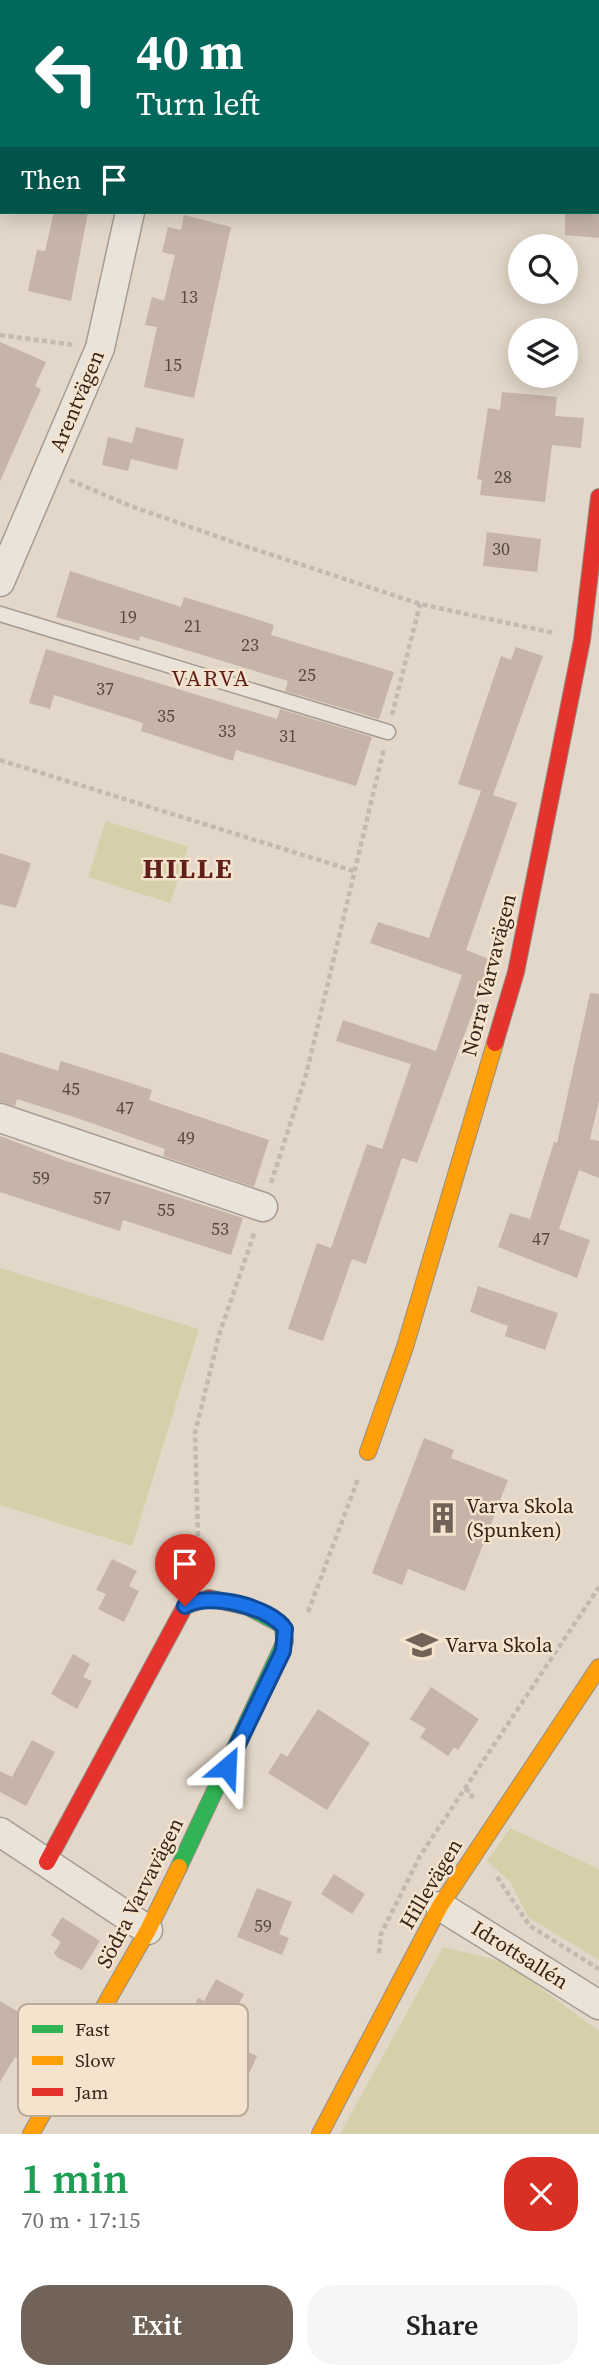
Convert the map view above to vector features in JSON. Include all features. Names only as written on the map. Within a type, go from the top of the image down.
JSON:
[{"type":"street","name":"Arentvägen","points":[[0,582],[100,348],[130,214]]},
{"type":"street","name":"Norra Varvavägen","points":[[368,1452],[405,1347],[508,1004],[582,640],[599,497]]},
{"type":"street","points":[[0,1118],[263,1207]]},
{"type":"street","points":[[47,1862],[181,1611],[200,1599],[221,1600],[269,1615],[283,1626]]},
{"type":"street","name":"Södra Varvavägen","points":[[106,2004],[148,1930],[283,1651],[286,1640],[283,1626]]},
{"type":"street","name":"Hillevägen","points":[[320,2134],[440,1906],[599,1667]]},
{"type":"street","points":[[0,1832],[148,1930]]},
{"type":"street","name":"Idrottsallén","points":[[440,1906],[599,2006]]},
{"type":"street","name":"Södra Varvavägen","points":[[31,2134],[41,2116]]},
{"type":"lane","points":[[0,614],[388,732]]},
{"type":"path","points":[[0,335],[100,348]]},
{"type":"path","points":[[48,471],[128,505],[420,604],[582,640]]},
{"type":"path","points":[[200,1599],[195,1433],[219,1335],[306,1075],[420,604]]},
{"type":"path","points":[[0,760],[355,871]]},
{"type":"path","points":[[283,1626],[308,1612],[368,1452]]},
{"type":"path","points":[[465,1788],[472,1793],[470,1807]]},
{"type":"path","points":[[470,1858],[496,1875],[530,1926],[599,1969]]},
{"type":"shaded area","points":[[106,821],[188,847],[170,903],[88,877]]},
{"type":"shaded area","points":[[0,1268],[199,1329],[132,1546],[0,1505]]},
{"type":"shaded area","points":[[510,1828],[599,1869],[599,1960],[528,1917],[510,1881],[487,1861]]},
{"type":"shaded area","points":[[443,1947],[505,1962],[599,2031],[599,2134],[340,2134]]},
{"type":"building","points":[[54,214],[88,214],[71,301],[28,291],[37,250],[45,251]]},
{"type":"building","points":[[565,214],[599,214],[599,238],[565,234]]},
{"type":"building","points":[[184,215],[231,227],[194,398],[144,387],[157,327],[145,325],[152,297],[164,301],[175,255],[162,252],[168,227],[181,230]]},
{"type":"building","points":[[0,342],[46,362],[35,386],[41,389],[0,481]]},
{"type":"building","points":[[502,392],[557,397],[555,416],[584,418],[581,448],[552,445],[545,502],[480,495],[482,480],[477,479],[488,408],[500,410]]},
{"type":"building","points":[[136,427],[184,439],[177,470],[131,459],[128,471],[102,465],[108,437],[132,443]]},
{"type":"building","points":[[487,532],[541,539],[537,572],[483,566]]},
{"type":"building","points":[[70,571],[181,607],[184,597],[256,619],[274,625],[271,635],[394,672],[379,719],[285,691],[288,681],[140,636],[139,641],[56,617]]},
{"type":"building","points":[[516,647],[543,656],[493,795],[517,803],[466,950],[492,960],[417,1163],[402,1158],[366,1264],[352,1259],[323,1341],[288,1329],[317,1243],[331,1248],[367,1144],[382,1149],[411,1064],[336,1041],[343,1020],[436,1051],[462,975],[370,943],[378,922],[429,938],[481,791],[458,784],[501,656],[511,660]]},
{"type":"building","points":[[46,649],[277,719],[280,709],[372,737],[356,786],[236,750],[233,761],[141,731],[143,723],[54,695],[50,709],[29,703]]},
{"type":"building","points":[[0,853],[31,863],[16,908],[0,904]]},
{"type":"building","points":[[590,993],[599,994],[599,1101],[590,1139],[599,1141],[599,1178],[579,1170],[559,1229],[590,1240],[577,1278],[498,1247],[510,1213],[530,1219],[554,1142],[557,1143]]},
{"type":"building","points":[[0,1052],[58,1071],[61,1061],[152,1090],[149,1100],[269,1140],[254,1187],[163,1156],[165,1149],[77,1118],[17,1099],[15,1106],[0,1102]]},
{"type":"building","points":[[0,1136],[63,1160],[243,1218],[231,1255],[123,1220],[120,1231],[0,1192]]},
{"type":"building","points":[[478,1286],[558,1313],[545,1350],[505,1336],[508,1326],[470,1312]]},
{"type":"building","name":"Varva Skola (Spunken)","points":[[424,1438],[454,1450],[451,1458],[508,1480],[465,1591],[408,1569],[402,1585],[372,1573]]},
{"type":"building","points":[[112,1559],[137,1571],[129,1586],[139,1591],[124,1622],[98,1609],[106,1594],[96,1590]]},
{"type":"building","points":[[73,1654],[90,1664],[83,1677],[92,1681],[77,1709],[51,1694]]},
{"type":"building","points":[[431,1687],[479,1719],[458,1750],[454,1747],[448,1756],[420,1737],[426,1729],[410,1719]]},
{"type":"building","points":[[318,1709],[370,1743],[327,1810],[268,1773],[281,1753],[287,1757]]},
{"type":"building","points":[[32,1740],[55,1752],[26,1806],[0,1792],[0,1771],[12,1777]]},
{"type":"building","points":[[334,1874],[365,1894],[352,1914],[321,1894]]},
{"type":"building","points":[[257,1888],[292,1902],[279,1934],[289,1938],[282,1955],[237,1937]]},
{"type":"building","points":[[62,1917],[100,1941],[82,1970],[58,1958],[54,1953],[61,1942],[51,1935]]},
{"type":"building","points":[[216,1979],[244,1994],[239,2004],[195,2004],[198,1998],[204,2001]]},
{"type":"building","points":[[0,2001],[18,2012],[18,2059],[15,2057],[0,2082]]},
{"type":"building","points":[[248,2052],[257,2056],[248,2076]]},
{"type":"traffic: fast","points":[[179,1867],[285,1641],[282,1625],[248,1607],[209,1598]]},
{"type":"traffic: slow","points":[[368,1452],[405,1347],[495,1043]]},
{"type":"traffic: slow","points":[[320,2134],[440,1906],[599,1667]]},
{"type":"traffic: slow","points":[[106,2004],[148,1930],[179,1867]]},
{"type":"traffic: slow","points":[[31,2134],[41,2116]]},
{"type":"traffic: jam","points":[[495,1043],[516,972],[582,640],[599,497]]},
{"type":"traffic: jam","points":[[47,1862],[185,1606],[209,1598]]},
{"type":"place","name":"Varva Skola (Spunken)","points":[[443,1518]]},
{"type":"place","name":"Varva Skola","points":[[422,1645]]},
{"type":"district","name":"VARVA","points":[[211,678]]},
{"type":"district","name":"HILLE","points":[[188,868]]},
{"type":"route","points":[[185,1606],[200,1599],[221,1600],[269,1615],[285,1629],[283,1651],[227,1767]]}]
